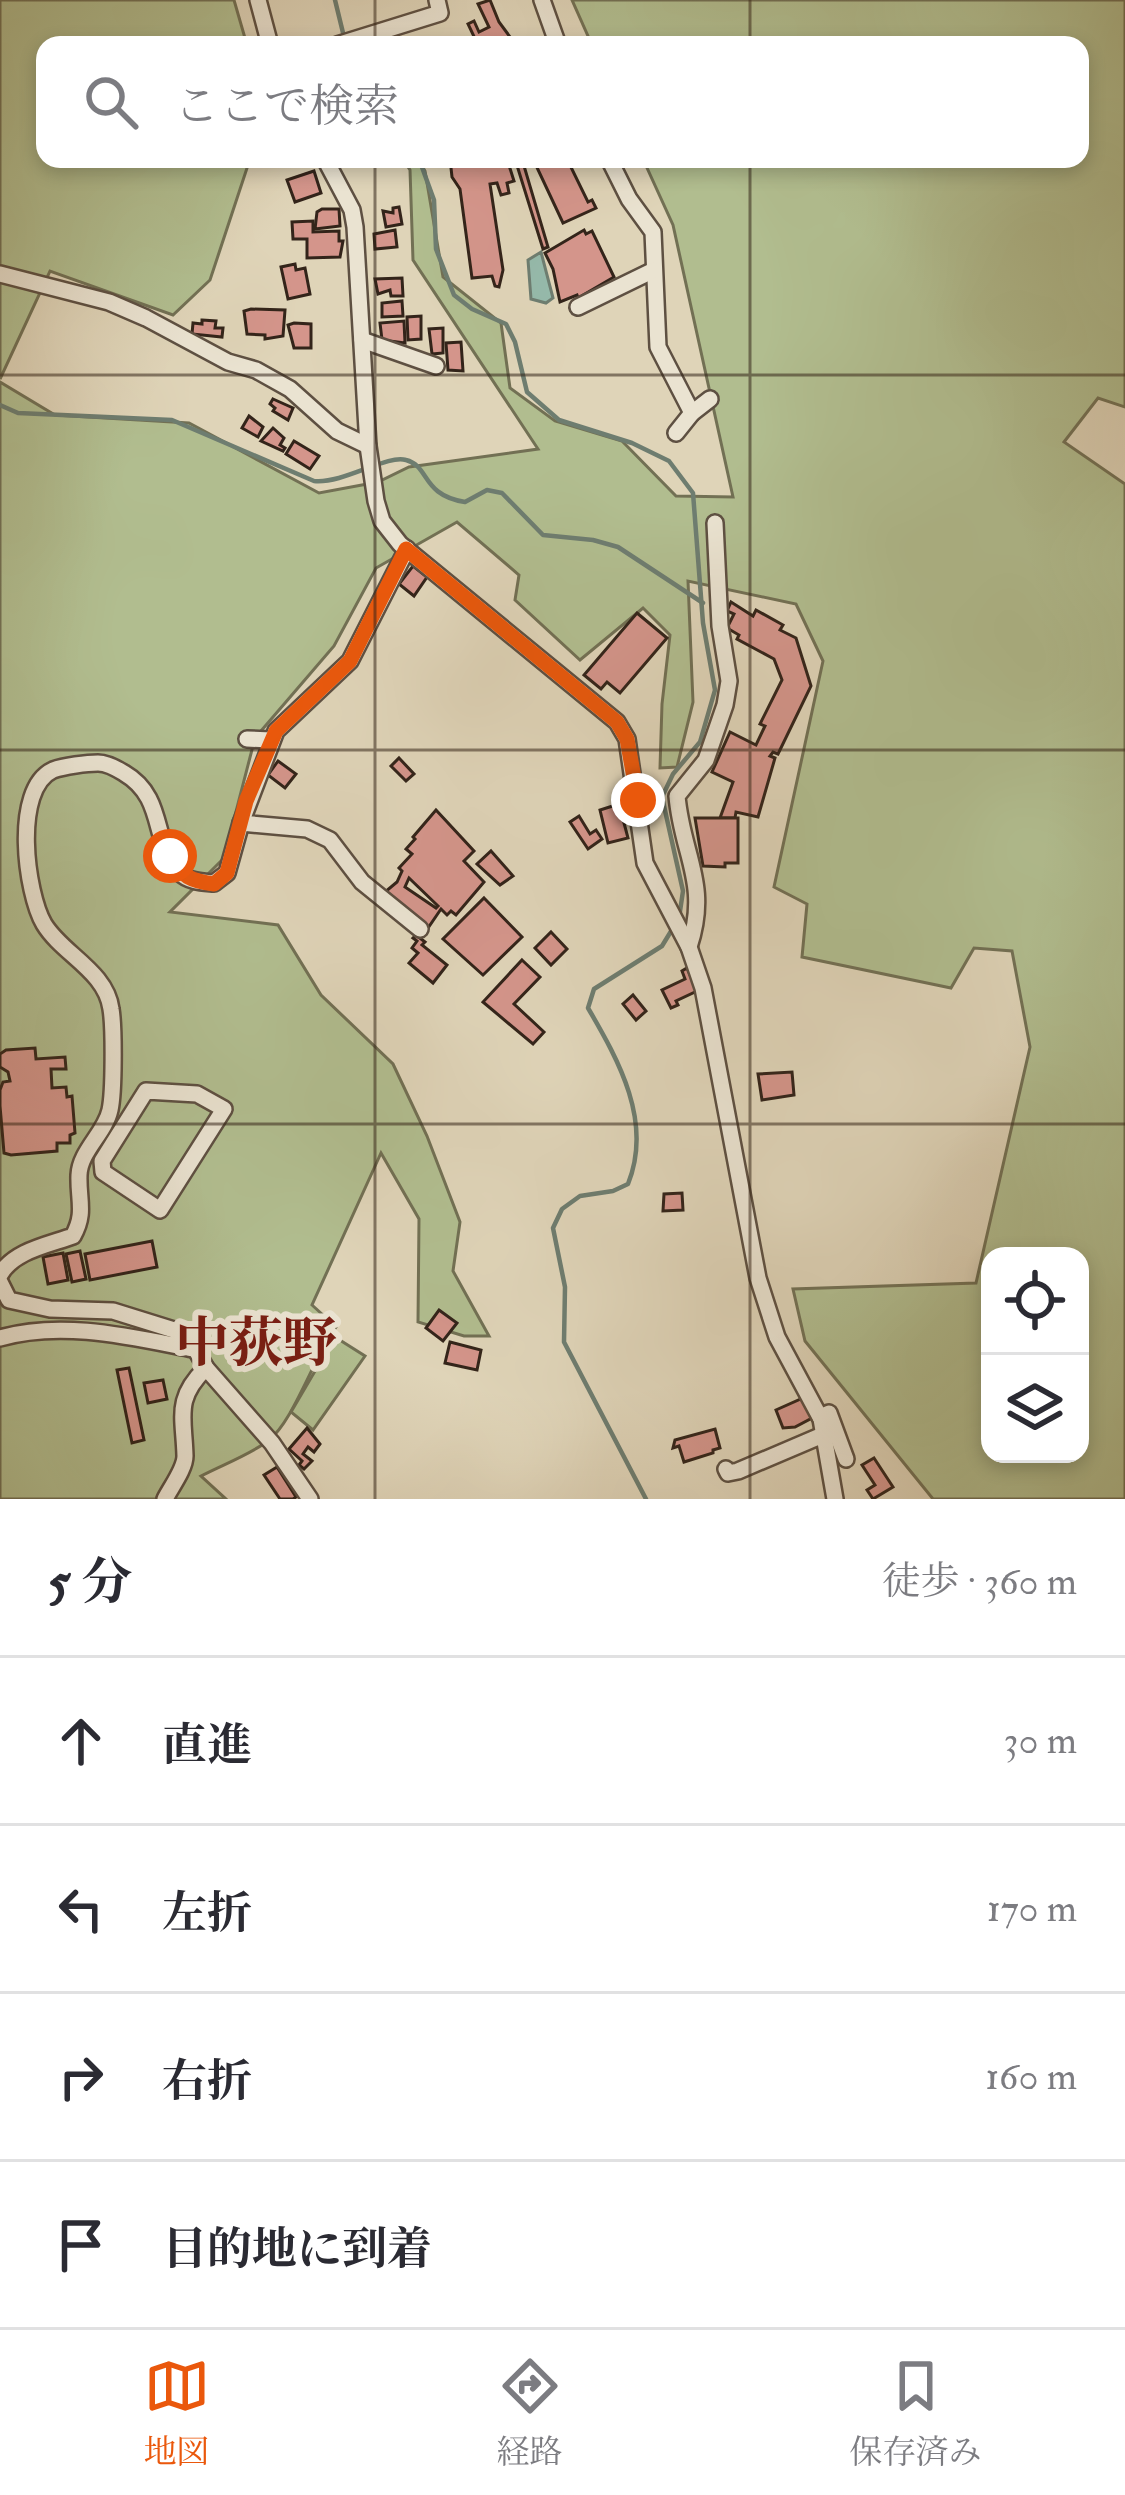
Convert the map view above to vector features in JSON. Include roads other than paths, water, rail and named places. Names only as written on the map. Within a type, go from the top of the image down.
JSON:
[{"type":"street","points":[[258,0],[268,36]]},
{"type":"street","points":[[366,36],[440,13],[437,0]]},
{"type":"street","points":[[542,0],[555,36]]},
{"type":"street","points":[[330,168],[352,210],[369,449],[382,521],[406,549],[617,722],[627,739],[645,862],[685,940],[703,988],[758,1278],[777,1337],[823,1425],[836,1499]]},
{"type":"street","points":[[614,168],[653,232],[654,358],[685,418],[710,398]]},
{"type":"street","points":[[578,307],[654,270]]},
{"type":"street","points":[[0,274],[109,302],[228,362],[256,370],[290,389],[337,431],[369,449]]},
{"type":"street","points":[[362,340],[436,366]]},
{"type":"street","points":[[685,940],[700,915],[695,871],[676,796],[706,760],[729,681],[720,626],[715,523]]},
{"type":"street","points":[[310,1499],[272,1443],[174,1330],[113,1311],[50,1309],[9,1300],[0,1279],[6,1264],[73,1236],[83,1217],[79,1172],[108,1133],[146,1091],[197,1094],[224,1109],[160,1210],[103,1172],[102,1161],[108,1133],[110,1111],[111,1008],[89,970],[45,925],[26,857],[33,795],[40,782],[53,770],[101,763],[137,780],[152,800],[179,873],[192,881],[214,884],[227,873],[276,731],[350,661],[406,549]]},
{"type":"street","points":[[247,739],[272,740]]},
{"type":"street","points":[[241,824],[307,829],[330,840],[362,882],[420,929]]},
{"type":"street","points":[[0,1338],[27,1330],[114,1334],[196,1350]]},
{"type":"street","points":[[165,1499],[186,1460],[181,1419],[191,1382],[206,1368]]},
{"type":"street","points":[[191,1382],[209,1382],[226,1390]]},
{"type":"street","points":[[726,1469],[728,1473],[738,1471],[823,1425],[830,1413],[846,1459]]},
{"type":"waterway","points":[[335,0],[344,36]]},
{"type":"waterway","points":[[422,168],[434,200],[436,249],[454,295],[506,324],[527,392],[559,420],[632,443],[669,461],[693,493],[703,623],[715,690],[700,742],[673,774],[662,797],[683,891],[679,918]]},
{"type":"waterway","points":[[0,405],[18,413],[172,420],[314,481],[406,460],[451,498],[465,502],[487,490],[502,493],[543,535],[618,547],[703,603]]},
{"type":"waterway","points":[[646,1499],[564,1342],[565,1287],[553,1228],[562,1209],[580,1196],[628,1184],[635,1161],[635,1115],[621,1071],[588,1008],[594,989],[662,946],[673,928]]},
{"type":"district","name":"中荻野","points":[[256,1342]]}]
